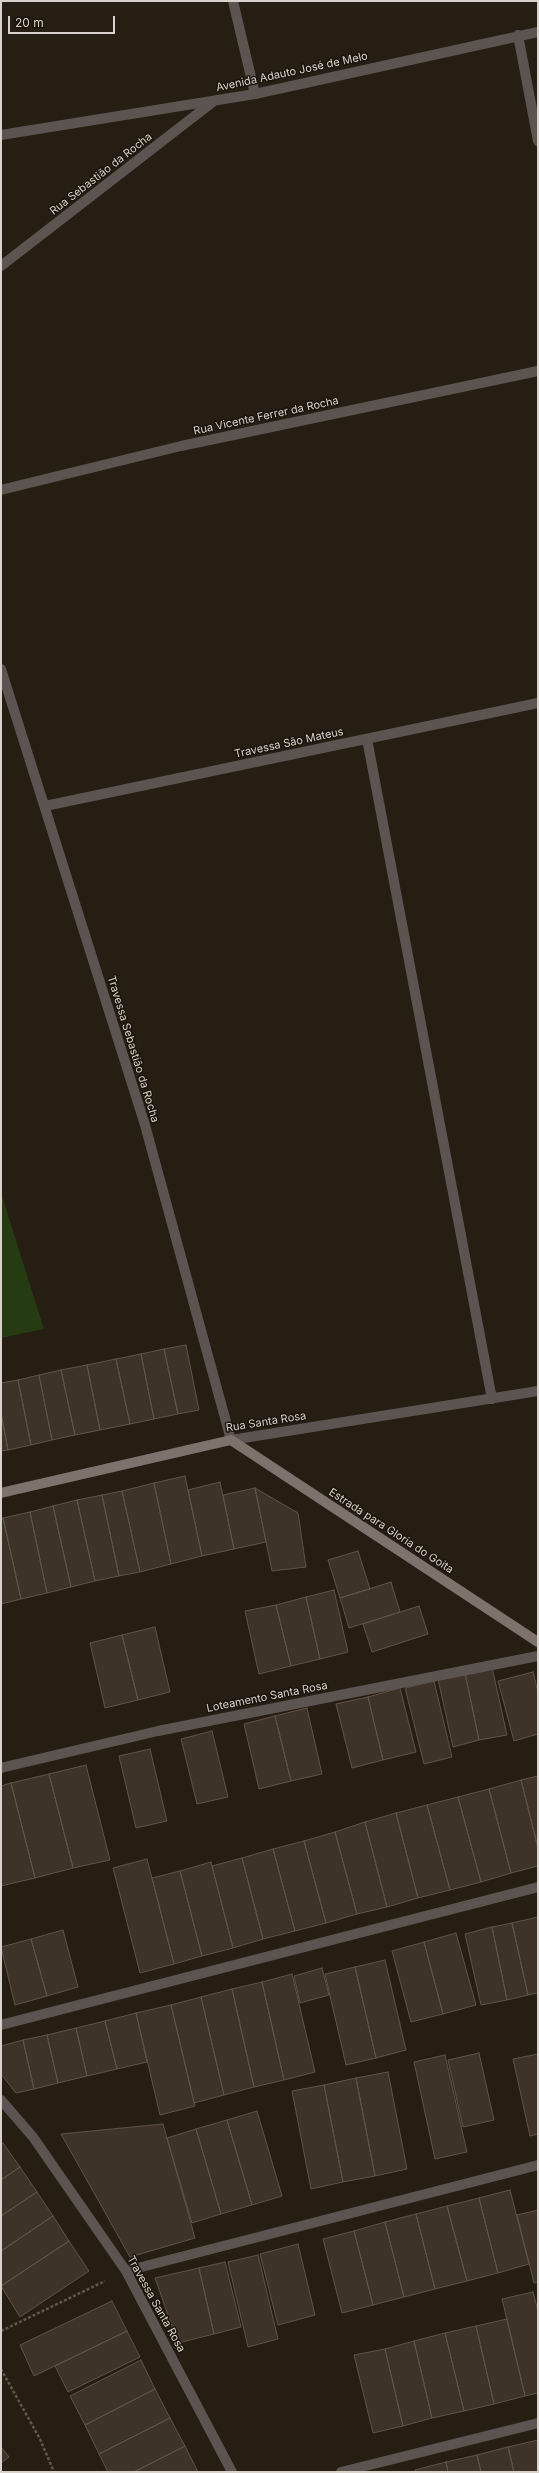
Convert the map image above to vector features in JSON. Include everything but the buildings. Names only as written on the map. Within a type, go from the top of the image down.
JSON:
[{"type":"main road","name":"Rua Santa Rosa","points":[[1,1493],[231,1440]]},
{"type":"main road","name":"Estrada para Gloria do Goita","points":[[231,1440],[538,1642]]},
{"type":"street","points":[[233,1],[255,94]]},
{"type":"street","name":"Avenida Adauto José de Melo","points":[[1,135],[255,94],[518,35],[538,32]]},
{"type":"street","points":[[518,35],[538,141]]},
{"type":"street","name":"Rua Sebastião da Rocha","points":[[1,266],[215,100]]},
{"type":"street","name":"Rua Vicente Ferrer da Rocha","points":[[1,490],[181,446],[538,371]]},
{"type":"street","name":"Travessa Sebastião da Rocha","points":[[1,669],[145,1125],[231,1440]]},
{"type":"street","name":"Travessa São Mateus","points":[[45,806],[538,703]]},
{"type":"street","points":[[367,739],[492,1399]]},
{"type":"street","name":"Rua Santa Rosa","points":[[231,1440],[538,1391]]},
{"type":"street","name":"Loteamento Santa Rosa","points":[[1,1768],[158,1731],[538,1656]]},
{"type":"street","points":[[1,2024],[538,1887]]},
{"type":"street","name":"Travessa Santa Rosa","points":[[1,2100],[33,2137],[126,2271],[232,2472]]},
{"type":"street","points":[[126,2271],[538,2165]]},
{"type":"street","points":[[341,2472],[538,2423]]},
{"type":"path","points":[[1,2331],[126,2271]]},
{"type":"path","points":[[1,2369],[40,2439],[54,2472]]},
{"type":"green space","points":[[1,1193],[44,1329],[1,1338]]}]
